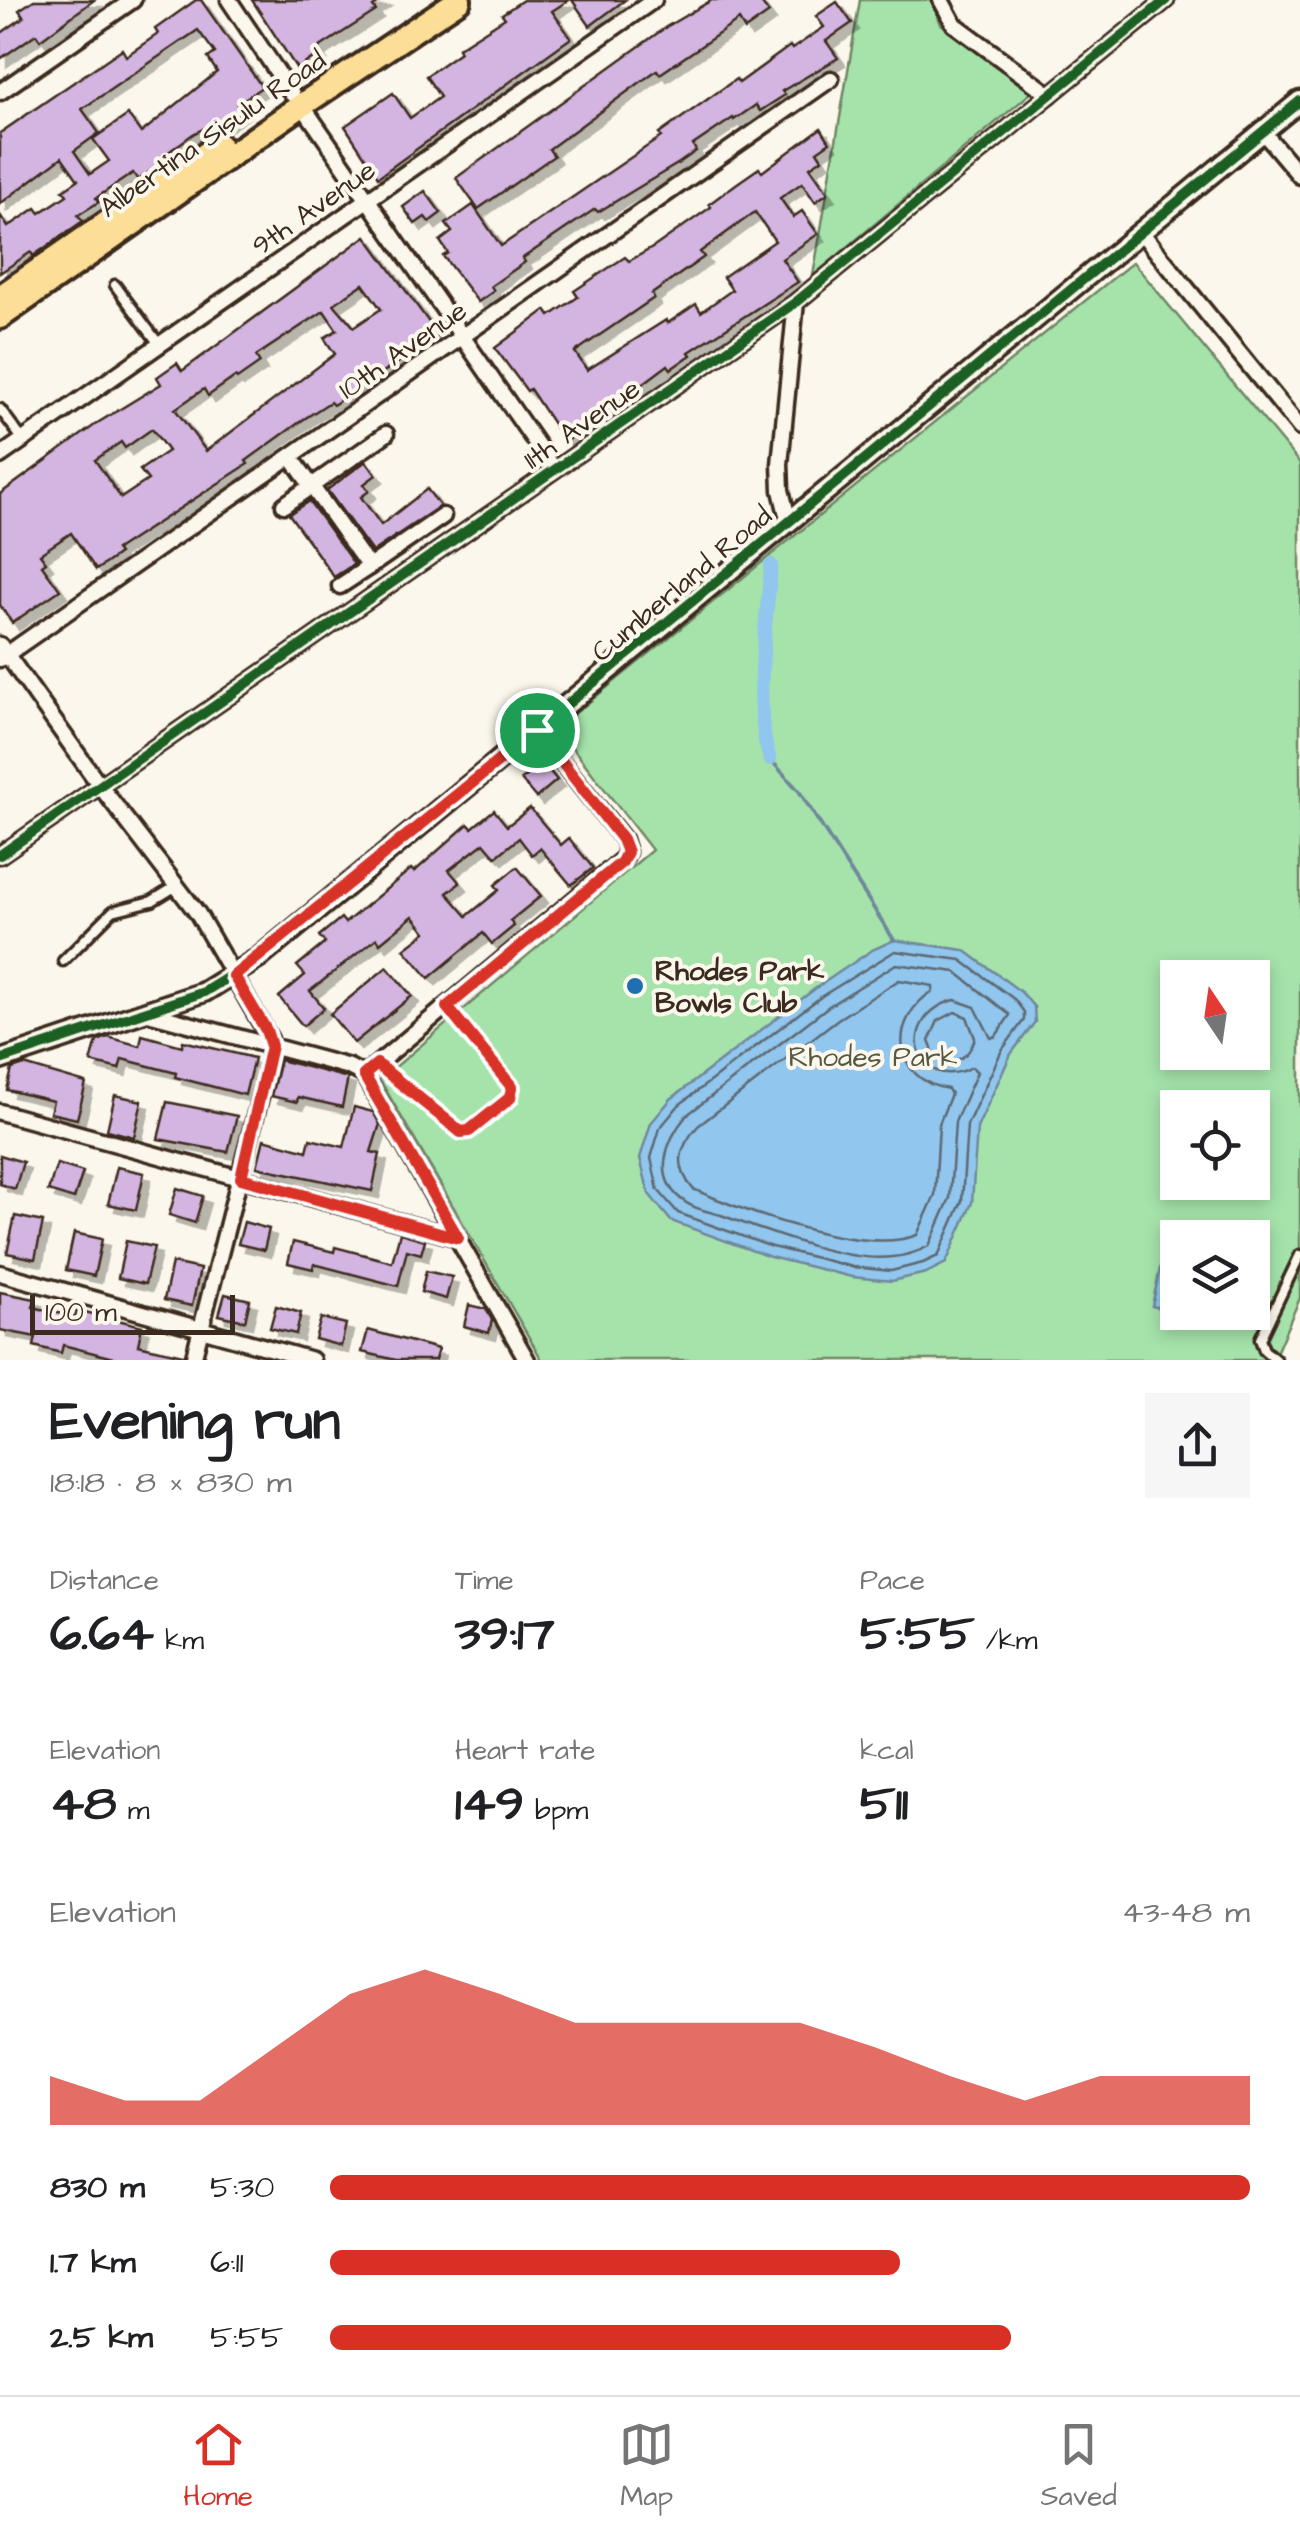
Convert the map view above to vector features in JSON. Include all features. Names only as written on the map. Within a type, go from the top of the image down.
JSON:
[{"type":"main road","name":"Albertina Sisulu Road","points":[[0,317],[431,0]]},
{"type":"main road","name":"Albertina Sisulu Road","points":[[0,297],[297,100],[459,0]]},
{"type":"street","points":[[0,92],[133,0]]},
{"type":"street","points":[[229,0],[554,469]]},
{"type":"street","name":"9th Avenue","points":[[0,456],[654,0]]},
{"type":"street","points":[[941,0],[954,24],[1050,95]]},
{"type":"street","name":"11th Avenue","points":[[0,855],[796,302],[1166,0]]},
{"type":"street","name":"10th Avenue","points":[[2,653],[291,457],[831,79]]},
{"type":"street","name":"Cumberland Road","points":[[0,1060],[148,1013],[234,976],[1300,101]]},
{"type":"street","points":[[1263,132],[1300,176]]},
{"type":"street","points":[[1141,232],[1300,428]]},
{"type":"street","points":[[789,523],[780,464],[796,302]]},
{"type":"street","points":[[284,505],[386,434]]},
{"type":"street","points":[[291,457],[369,567]]},
{"type":"street","points":[[340,586],[443,516]]},
{"type":"street","points":[[2,653],[178,886],[266,1030],[271,1046],[193,1360]]},
{"type":"street","points":[[364,1075],[622,862],[627,852],[622,839],[537,730]]},
{"type":"street","points":[[148,1013],[349,1067],[364,1075],[527,1360]]},
{"type":"street","points":[[0,1112],[458,1238]]},
{"type":"street","points":[[0,1273],[312,1360]]},
{"type":"lane","points":[[116,285],[159,344]]},
{"type":"lane","points":[[0,408],[23,440]]},
{"type":"lane","points":[[63,960],[113,911],[152,901],[178,886]]},
{"type":"lane","points":[[377,1064],[461,1132],[469,1131],[497,1109],[510,1098],[512,1087],[447,1007]]},
{"type":"lane","points":[[1276,1360],[1264,1350],[1260,1338],[1300,1255]]},
{"type":"green space","points":[[860,0],[931,0],[941,24],[1032,92],[813,276]]},
{"type":"green space","name":"Rhodes Park","points":[[1133,262],[1300,464],[1300,1298],[1273,1360],[542,1360],[380,1080],[652,850],[557,728]]},
{"type":"water","points":[[894,940],[964,950],[1021,992],[1034,1007],[1035,1022],[1011,1054],[977,1128],[972,1203],[946,1263],[926,1273],[892,1281],[852,1277],[770,1257],[671,1221],[649,1194],[640,1158],[651,1123],[671,1099],[816,988],[872,950]]},
{"type":"water","points":[[1160,1268],[1160,1308],[1152,1306]]},
{"type":"building","points":[[34,0],[94,0],[40,40],[36,34],[0,59],[0,34],[24,17],[19,10]]},
{"type":"building","points":[[201,0],[262,87],[237,104],[242,111],[216,129],[213,124],[193,134],[138,180],[133,173],[78,215],[83,221],[33,256],[31,252],[0,273],[0,215],[8,227],[36,208],[40,213],[67,195],[63,190],[78,180],[62,157],[0,204],[0,133],[122,49],[126,56],[158,34],[155,29]],"holes":[[[198,30],[215,53],[208,58],[217,72],[141,133],[128,115],[93,139],[109,161],[90,174],[74,151],[99,133],[82,109]]]},
{"type":"building","points":[[252,0],[383,0],[373,7],[376,11],[317,49],[320,53],[297,69]]},
{"type":"building","points":[[523,0],[569,0],[552,11],[571,38],[378,177],[345,126],[393,93],[410,118],[440,97],[426,76],[460,52],[458,48],[505,18],[502,14]]},
{"type":"building","points":[[572,0],[625,0],[590,26]]},
{"type":"building","points":[[712,0],[759,0],[769,13],[745,30],[739,20],[660,74],[657,70],[549,149],[554,156],[478,209],[456,178],[666,27]]},
{"type":"building","points":[[837,2],[852,23],[826,41],[838,58],[782,91],[785,95],[760,111],[756,105],[733,118],[693,145],[696,151],[679,163],[598,212],[595,209],[523,258],[525,262],[491,286],[494,291],[478,302],[443,256],[448,253],[440,241],[452,232],[446,224],[473,205],[501,246],[661,137],[659,134],[736,79],[739,83],[824,27],[816,16]]},
{"type":"building","points":[[821,128],[830,142],[817,151],[822,159],[810,167],[828,193],[815,202],[802,183],[780,198],[793,217],[802,211],[818,234],[782,259],[798,282],[689,352],[691,355],[671,369],[668,365],[565,442],[530,389],[527,391],[495,348],[546,310],[550,316],[578,297],[574,291],[625,257],[629,261],[654,247],[759,168],[762,172]],"holes":[[[755,212],[775,241],[723,277],[732,290],[701,312],[696,304],[587,370],[575,352],[654,298],[652,294],[704,257],[700,252]]]},
{"type":"building","points":[[425,191],[441,213],[429,222],[425,217],[415,224],[403,207]]},
{"type":"building","points":[[366,236],[439,336],[333,405],[330,402],[304,419],[246,461],[248,464],[116,550],[119,554],[96,570],[71,533],[40,554],[46,562],[42,565],[60,590],[12,623],[0,605],[0,494],[99,422],[161,384],[157,377],[177,363],[182,371]],"holes":[[[363,284],[381,309],[354,327],[334,304]],[[324,311],[337,330],[324,338],[335,354],[206,451],[175,409],[204,389],[208,396],[237,379],[260,363],[256,356]],[[152,429],[168,451],[140,470],[148,480],[121,498],[95,460],[121,442],[125,448]]]},
{"type":"building","points":[[366,461],[376,475],[364,484],[369,491],[361,497],[381,525],[427,489],[440,506],[372,552],[327,490]]},
{"type":"building","points":[[309,501],[354,564],[334,577],[289,514]]},
{"type":"building","points":[[542,762],[557,780],[536,798],[521,780]]},
{"type":"building","points":[[530,808],[561,845],[569,838],[593,868],[571,885],[540,848],[532,855],[519,838],[496,857],[484,843],[449,870],[460,883],[447,893],[467,916],[499,890],[495,885],[517,867],[541,896],[510,921],[514,926],[492,944],[483,933],[429,978],[404,949],[426,932],[413,916],[380,943],[377,938],[310,991],[324,1008],[303,1026],[279,997],[305,975],[297,966],[325,943],[319,936],[341,918],[345,923],[411,869],[414,872],[468,824],[472,828],[494,810],[507,826]]},
{"type":"building","points":[[387,967],[412,996],[354,1043],[330,1014]]},
{"type":"building","points":[[142,1035],[254,1058],[245,1095],[122,1059],[119,1069],[91,1062],[97,1041],[108,1037],[140,1046]]},
{"type":"building","points":[[280,1060],[348,1078],[342,1107],[298,1097],[297,1102],[271,1096]]},
{"type":"building","points":[[24,1065],[86,1083],[77,1119],[50,1113],[53,1101],[7,1090],[12,1069]]},
{"type":"building","points":[[115,1095],[142,1101],[134,1137],[107,1130]]},
{"type":"building","points":[[167,1102],[237,1116],[228,1152],[158,1139]]},
{"type":"building","points":[[354,1107],[373,1112],[380,1124],[371,1152],[380,1154],[372,1191],[257,1167],[264,1139],[307,1151],[310,1139],[344,1147]]},
{"type":"building","points":[[0,1155],[23,1162],[15,1189],[0,1184]]},
{"type":"building","points":[[57,1164],[83,1172],[74,1199],[48,1191]]},
{"type":"building","points":[[117,1167],[144,1173],[136,1210],[108,1204]]},
{"type":"building","points":[[177,1188],[203,1196],[195,1223],[169,1215]]},
{"type":"building","points":[[15,1216],[43,1222],[35,1259],[7,1253]]},
{"type":"building","points":[[244,1222],[269,1229],[264,1250],[238,1244]]},
{"type":"building","points":[[74,1233],[102,1239],[94,1276],[66,1270]]},
{"type":"building","points":[[400,1233],[425,1240],[421,1254],[407,1250],[398,1286],[314,1264],[313,1269],[288,1263],[293,1242],[334,1252],[335,1247],[392,1262]]},
{"type":"building","points":[[126,1241],[154,1247],[145,1284],[118,1278]]},
{"type":"building","points":[[172,1263],[200,1269],[192,1306],[164,1300]]},
{"type":"building","points":[[426,1271],[452,1277],[446,1299],[421,1292]]},
{"type":"building","points":[[0,1292],[35,1299],[33,1307],[75,1317],[77,1310],[142,1326],[138,1345],[183,1355],[183,1360],[121,1360],[63,1345],[61,1353],[34,1346],[36,1337],[0,1330]]},
{"type":"building","points":[[225,1294],[250,1300],[245,1321],[219,1315]]},
{"type":"building","points":[[469,1305],[486,1309],[492,1320],[489,1333],[464,1326]]},
{"type":"building","points":[[276,1306],[301,1313],[296,1334],[270,1328]]},
{"type":"building","points":[[321,1318],[346,1324],[341,1346],[315,1339]]},
{"type":"building","points":[[368,1330],[438,1349],[435,1360],[396,1360],[362,1352]]},
{"type":"waterway","points":[[770,759],[761,690],[771,565]]},
{"type":"waterway","points":[[770,759],[799,791],[894,940]]},
{"type":"cycle path","points":[[0,855],[796,302],[1166,0]]},
{"type":"cycle path","points":[[0,1060],[204,992],[259,958],[1300,101]]},
{"type":"place","name":"Rhodes Park Bowls Club","points":[[635,986]]},
{"type":"route","points":[[537,730],[622,839],[627,852],[622,862],[447,1007],[512,1087],[510,1098],[469,1131],[461,1132],[377,1064],[364,1075],[458,1238],[241,1178],[271,1046],[266,1030],[234,976],[537,730]]}]
